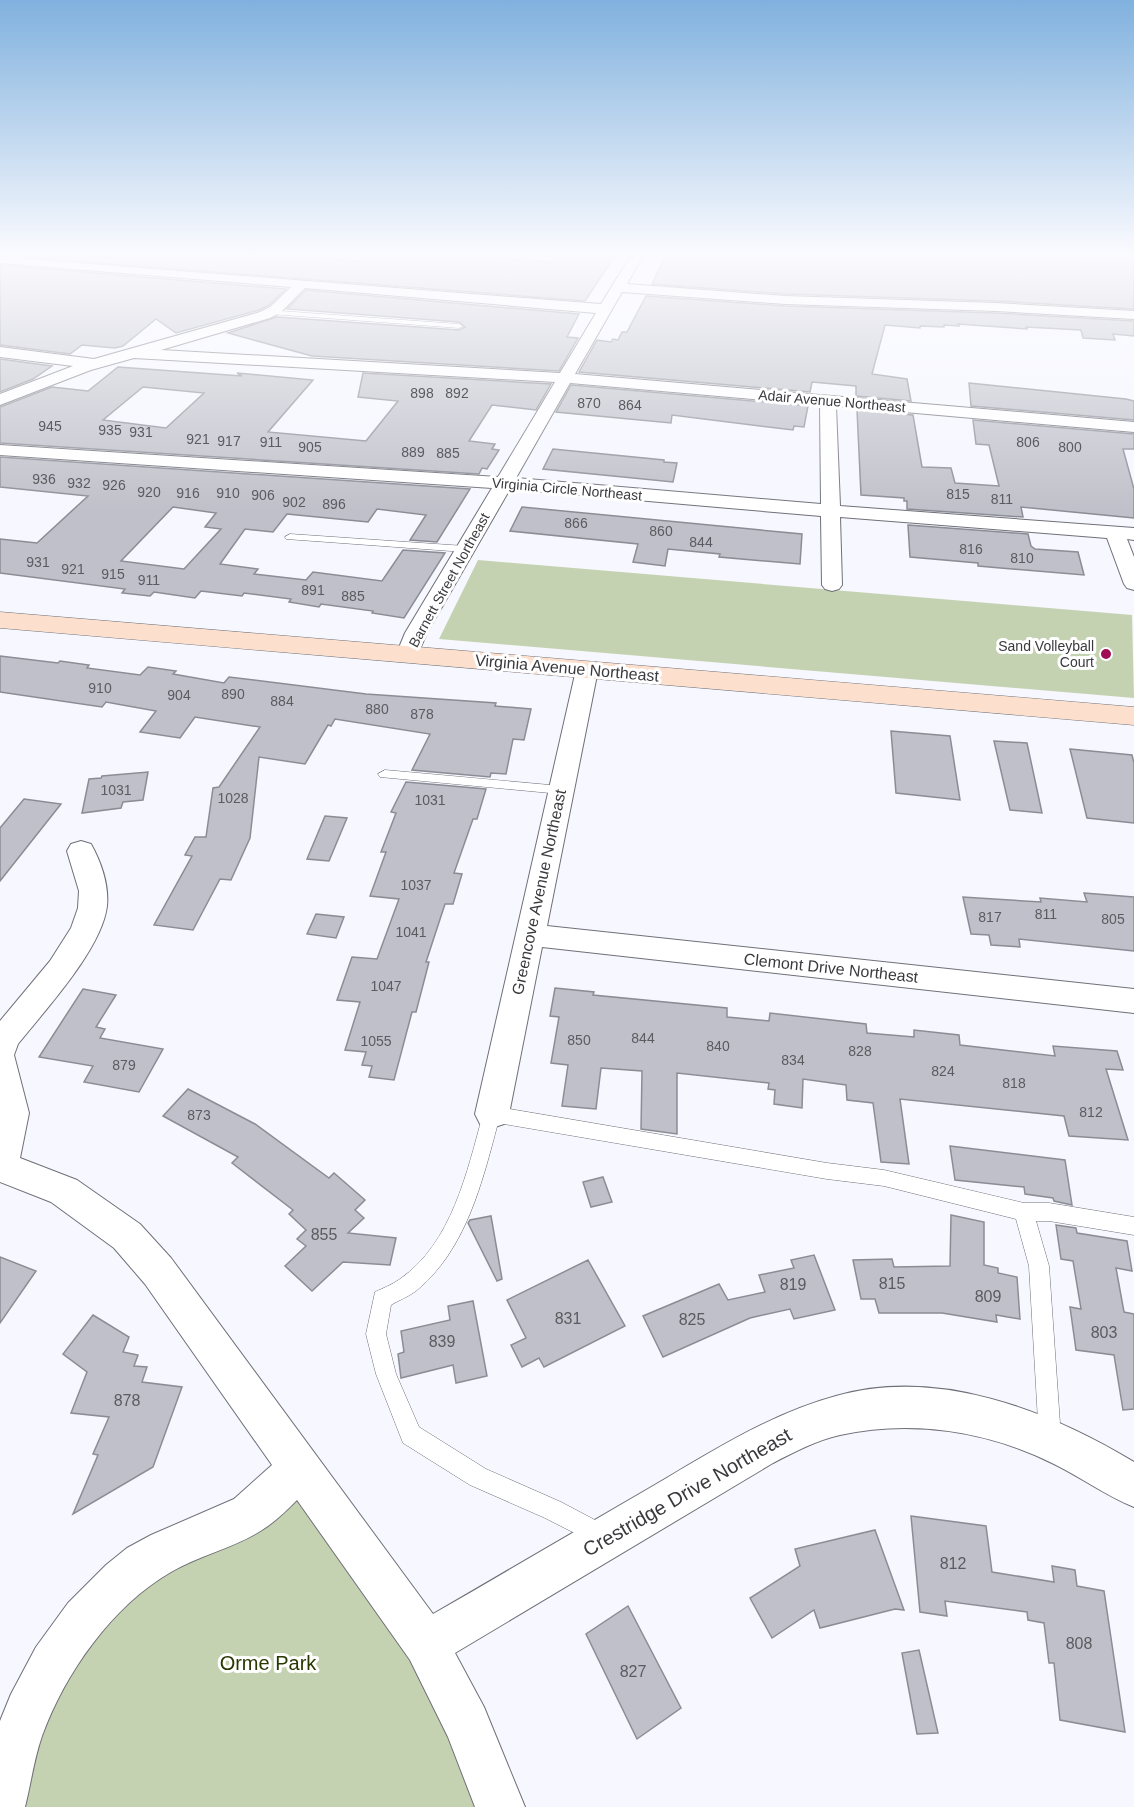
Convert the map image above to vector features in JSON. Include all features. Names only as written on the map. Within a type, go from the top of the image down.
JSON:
[{"type":"street","points":[[0,400],[96,364],[176,341]]},
{"type":"street","name":"Barnett Street Northeast","points":[[407,654],[416,633],[586,341]]},
{"type":"street","points":[[0,352],[74,359],[96,364]]},
{"type":"street","name":"Adair Avenue Northeast","points":[[134,353],[565,378],[1134,428]]},
{"type":"street","points":[[828,400],[832,585]]},
{"type":"street","name":"Virginia Circle Northeast","points":[[0,450],[504,483],[1124,533]]},
{"type":"street","points":[[1124,533],[1134,584]]},
{"type":"street","name":"Virginia Avenue Northeast","points":[[0,620],[1134,716]]},
{"type":"street","name":"Greencove Avenue Northeast","points":[[492,1114],[587,670]]},
{"type":"street","points":[[0,1051],[4,1038],[75,949],[87,925],[93,892],[81,851]]},
{"type":"street","name":"Clemont Drive Northeast","points":[[529,935],[1134,1001]]},
{"type":"street","points":[[0,1060],[12,1113],[0,1166],[64,1191],[127,1236],[158,1270],[426,1644],[467,1724],[500,1807]]},
{"type":"street","name":"Crestridge Drive Northeast","points":[[426,1644],[758,1448],[799,1428],[841,1414],[891,1408],[938,1410],[991,1419],[1050,1438],[1102,1465],[1134,1486]]},
{"type":"street","points":[[0,1807],[18,1737],[43,1680],[70,1637],[105,1597],[142,1564],[183,1541],[244,1518],[301,1468]]},
{"type":"lane","points":[[290,537],[465,549]]},
{"type":"lane","points":[[385,774],[561,790]]},
{"type":"lane","points":[[606,1538],[559,1513],[478,1477],[411,1435],[386,1374],[376,1334],[382,1299],[406,1286],[439,1255],[457,1221],[475,1173],[492,1114],[827,1171],[885,1178],[1024,1212],[1049,1212],[1134,1226]]},
{"type":"lane","points":[[1024,1212],[1039,1266],[1050,1438]]},
{"type":"green space","points":[[478,560],[1132,615],[1134,698],[439,639]]},
{"type":"green space","name":"Orme Park","points":[[325,1468],[492,1807],[8,1807],[11,1788],[108,1599]]},
{"type":"building","points":[[0,341],[129,341],[115,348],[82,345],[70,354],[0,345]]},
{"type":"building","points":[[258,341],[576,341],[559,371],[312,356]]},
{"type":"building","points":[[596,341],[881,341],[872,374],[907,379],[911,401],[856,396],[856,386],[812,382],[810,392],[579,372]]},
{"type":"building","points":[[0,359],[52,366],[33,379],[0,392]]},
{"type":"building","points":[[118,367],[242,376],[237,373],[313,380],[268,432],[366,441],[398,401],[358,397],[363,373],[551,384],[536,410],[492,405],[469,441],[495,444],[492,449],[499,450],[487,469],[482,468],[479,474],[0,443],[0,407],[52,387],[88,391]],"holes":[[[143,387],[204,393],[166,428],[103,420]]]},
{"type":"building","points":[[969,383],[1126,399],[1134,401],[1134,420],[971,406]]},
{"type":"building","points":[[571,385],[808,406],[804,427],[794,426],[793,430],[672,415],[671,423],[556,412]]},
{"type":"building","points":[[857,410],[913,415],[922,467],[951,468],[955,483],[999,486],[989,445],[976,444],[973,420],[1134,434],[1134,449],[1123,449],[1134,489],[1134,518],[1021,507],[1023,517],[907,509],[907,501],[904,501],[904,498],[861,495]]},
{"type":"building","points":[[553,449],[677,463],[673,482],[543,469]]},
{"type":"building","points":[[0,457],[470,489],[437,542],[410,540],[426,515],[377,509],[368,522],[287,514],[273,532],[245,529],[220,564],[258,569],[254,574],[306,580],[313,572],[382,581],[403,550],[445,553],[404,618],[321,604],[319,607],[289,602],[291,599],[244,593],[242,596],[201,591],[195,598],[154,592],[150,596],[122,593],[125,589],[0,573],[0,539],[37,543],[88,496],[0,487]],"holes":[[[173,507],[216,513],[205,527],[221,529],[184,569],[121,561]]]},
{"type":"building","points":[[522,507],[802,534],[800,564],[719,557],[720,554],[668,549],[665,566],[633,562],[638,544],[510,531]]},
{"type":"building","points":[[908,525],[1028,534],[1031,546],[1035,549],[1078,552],[1084,575],[978,566],[978,563],[910,557]]},
{"type":"building","points":[[0,656],[58,663],[60,661],[89,665],[87,668],[140,675],[148,667],[176,671],[173,674],[224,683],[229,677],[366,694],[496,703],[495,706],[531,709],[524,740],[513,739],[506,774],[491,773],[490,777],[412,770],[430,734],[335,719],[331,726],[328,725],[305,764],[259,757],[250,838],[231,880],[220,879],[193,930],[154,925],[192,856],[185,855],[195,837],[206,837],[213,788],[219,787],[260,727],[195,717],[180,738],[140,732],[156,711],[106,702],[102,707],[0,692]]},
{"type":"building","points":[[891,731],[950,736],[960,800],[896,793]]},
{"type":"building","points":[[994,741],[1027,743],[1042,813],[1010,810]]},
{"type":"building","points":[[1070,749],[1132,755],[1134,823],[1087,818]]},
{"type":"building","points":[[148,772],[143,800],[123,802],[121,808],[82,813],[89,779]]},
{"type":"building","points":[[406,782],[486,789],[477,819],[473,819],[454,873],[462,874],[453,904],[445,904],[426,962],[429,962],[416,1012],[412,1012],[394,1080],[369,1077],[372,1066],[362,1065],[366,1052],[345,1050],[360,1002],[337,1000],[352,957],[377,959],[399,899],[370,896],[386,852],[381,852],[396,813],[391,812]]},
{"type":"building","points":[[24,799],[61,804],[0,881],[0,828]]},
{"type":"building","points":[[325,816],[347,818],[329,861],[307,859]]},
{"type":"building","points":[[1084,893],[1134,897],[1134,951],[1019,939],[1020,947],[991,945],[989,935],[971,934],[963,897],[1041,902],[1040,898],[1087,902]]},
{"type":"building","points":[[316,914],[344,917],[336,938],[307,934]]},
{"type":"building","points":[[555,988],[594,992],[593,995],[727,1008],[727,1017],[769,1021],[770,1013],[866,1024],[867,1033],[914,1037],[914,1030],[959,1035],[960,1045],[1055,1056],[1053,1046],[1117,1051],[1123,1070],[1106,1069],[1128,1140],[1069,1136],[1064,1116],[900,1099],[909,1164],[881,1162],[873,1103],[847,1100],[846,1085],[803,1079],[802,1108],[774,1104],[775,1090],[768,1089],[769,1083],[677,1073],[677,1134],[641,1129],[642,1071],[601,1068],[596,1109],[562,1106],[568,1065],[551,1063],[559,1017],[550,1016]]},
{"type":"building","points":[[83,989],[116,995],[96,1027],[105,1029],[100,1038],[163,1049],[139,1092],[84,1082],[93,1066],[39,1057]]},
{"type":"building","points":[[188,1089],[255,1124],[329,1178],[334,1173],[365,1200],[355,1210],[364,1218],[348,1233],[396,1238],[390,1265],[343,1262],[312,1291],[285,1266],[306,1246],[297,1239],[306,1230],[289,1214],[293,1210],[232,1163],[238,1157],[163,1116]]},
{"type":"building","points":[[950,1146],[1065,1160],[1072,1205],[1054,1201],[1053,1198],[1025,1194],[1024,1187],[955,1180]]},
{"type":"building","points":[[603,1177],[612,1202],[591,1207],[583,1182]]},
{"type":"building","points":[[951,1215],[984,1222],[984,1265],[998,1268],[998,1273],[1017,1277],[1020,1319],[996,1315],[997,1322],[942,1313],[879,1313],[875,1299],[861,1299],[853,1260],[892,1259],[894,1267],[950,1266]]},
{"type":"building","points":[[491,1216],[502,1279],[497,1281],[468,1223],[470,1220]]},
{"type":"building","points":[[1056,1225],[1076,1228],[1077,1233],[1127,1241],[1132,1271],[1116,1268],[1124,1312],[1134,1314],[1134,1409],[1123,1410],[1114,1355],[1076,1350],[1070,1307],[1081,1309],[1073,1261],[1061,1259]]},
{"type":"building","points":[[814,1255],[835,1310],[794,1319],[790,1309],[750,1318],[663,1357],[643,1316],[719,1284],[728,1300],[765,1292],[759,1275],[794,1268],[791,1260]]},
{"type":"building","points":[[0,1257],[36,1271],[0,1323]]},
{"type":"building","points":[[588,1260],[625,1326],[544,1367],[539,1358],[522,1367],[511,1345],[526,1338],[507,1300]]},
{"type":"building","points":[[473,1301],[487,1376],[456,1383],[453,1365],[401,1378],[398,1354],[404,1352],[401,1331],[450,1320],[448,1306]]},
{"type":"building","points":[[93,1315],[129,1337],[123,1352],[138,1355],[134,1366],[147,1367],[142,1382],[182,1387],[153,1467],[73,1514],[98,1455],[93,1454],[109,1417],[71,1413],[87,1372],[63,1354]]},
{"type":"building","points":[[911,1516],[986,1526],[992,1572],[1054,1582],[1052,1566],[1075,1570],[1077,1586],[1104,1591],[1125,1732],[1060,1720],[1054,1663],[1049,1663],[1044,1623],[1028,1620],[1027,1612],[945,1601],[947,1616],[920,1612]]},
{"type":"building","points":[[875,1530],[904,1610],[895,1609],[820,1628],[814,1610],[772,1638],[750,1598],[800,1566],[795,1549]]},
{"type":"building","points":[[628,1606],[681,1708],[637,1739],[586,1634]]},
{"type":"building","points":[[919,1650],[938,1733],[917,1734],[902,1653]]},
{"type":"place","name":"Sand Volleyball Court","points":[[1106,654]]}]
